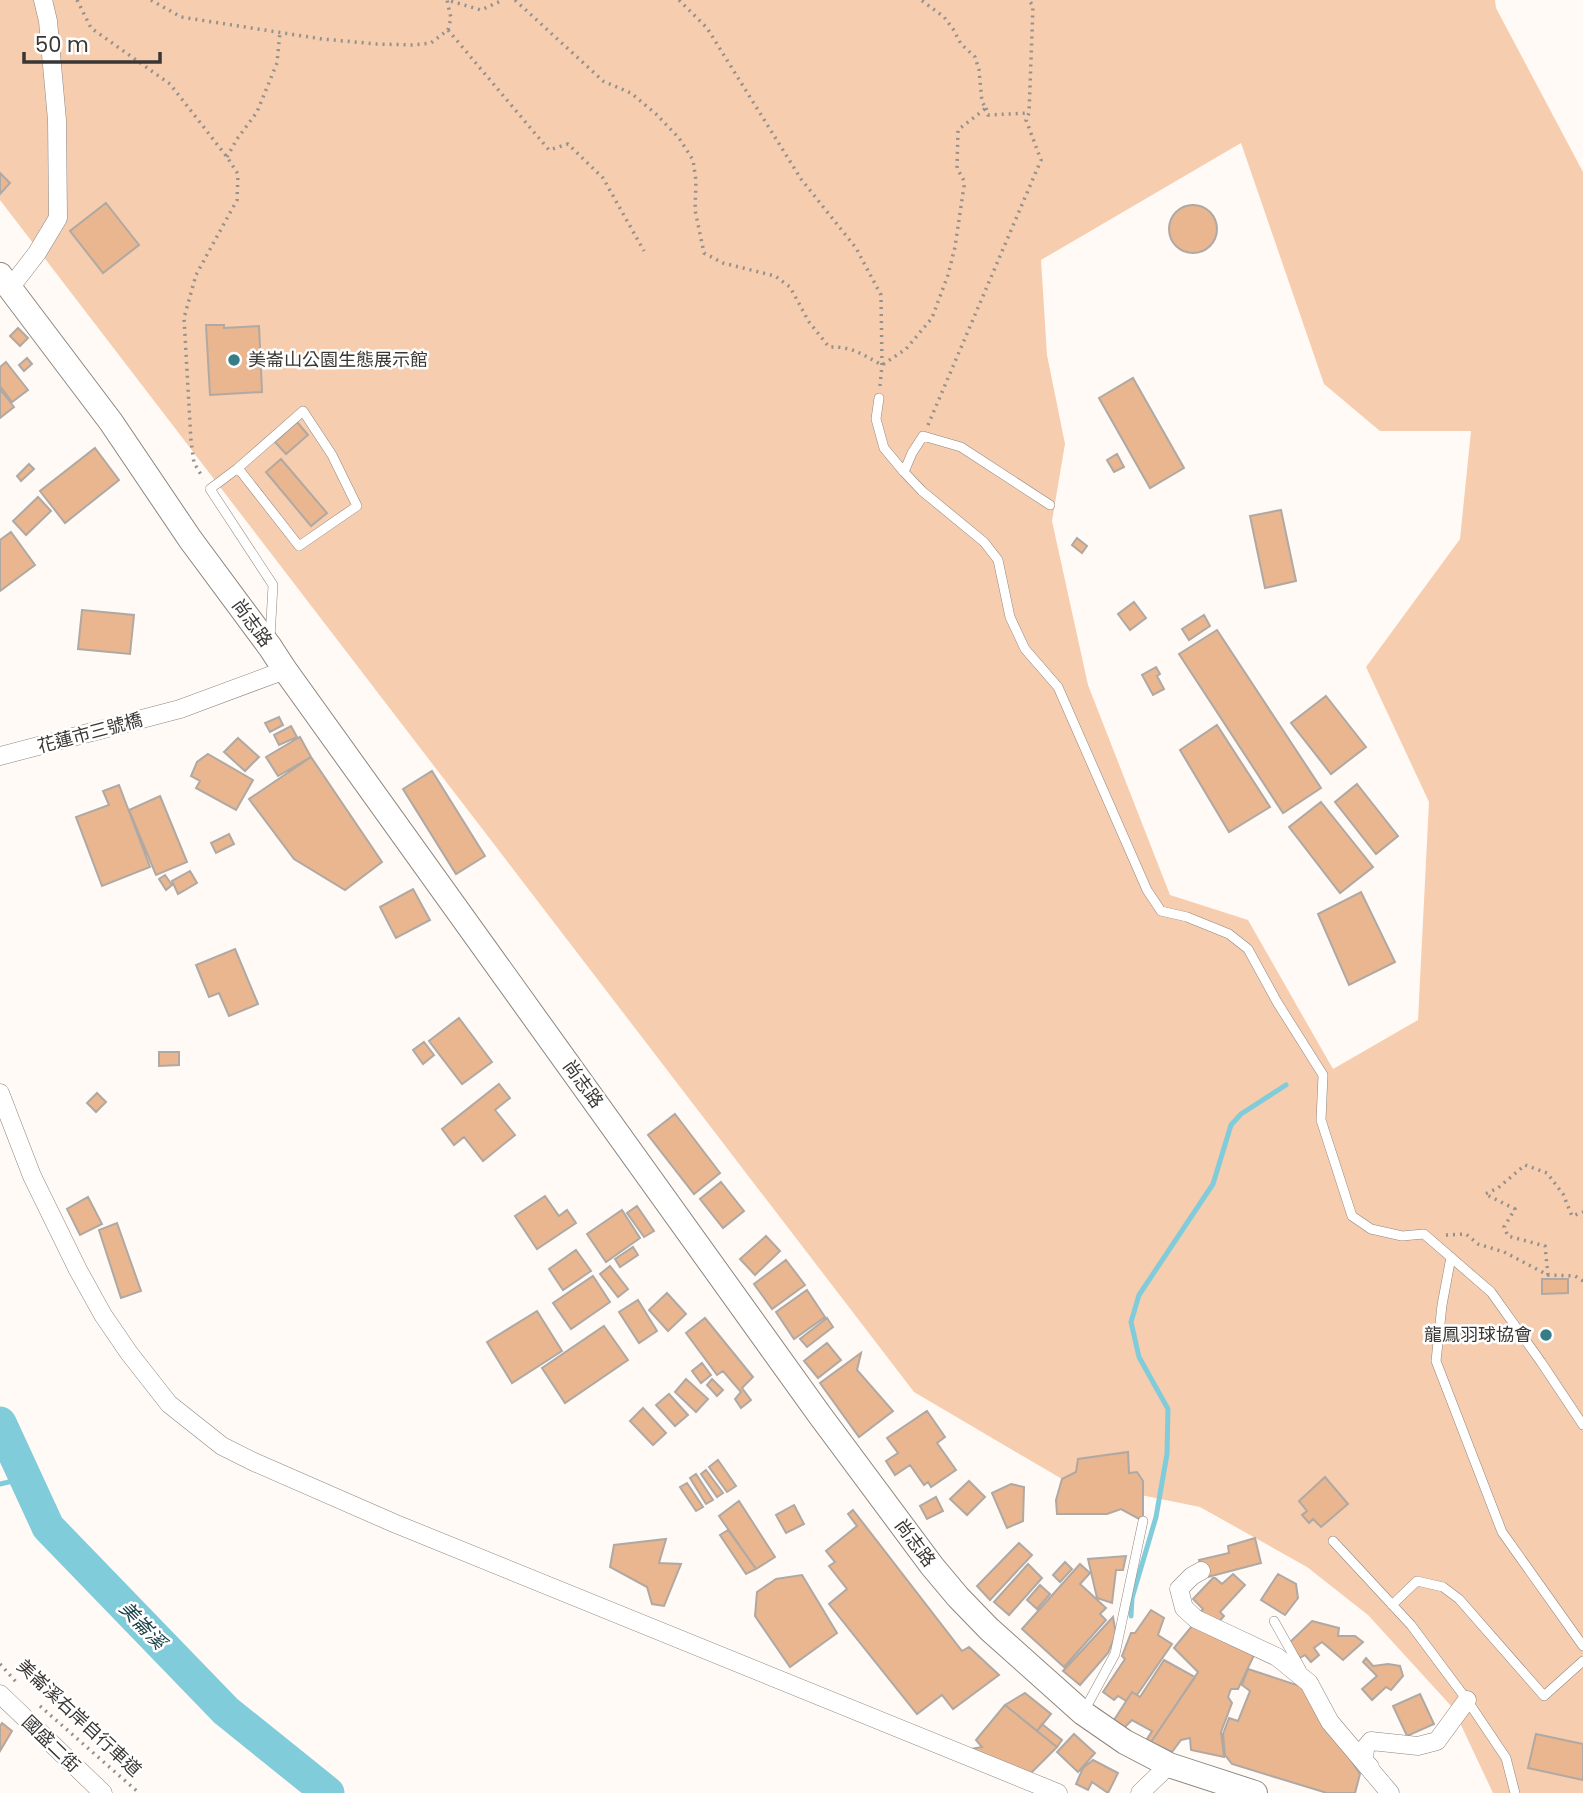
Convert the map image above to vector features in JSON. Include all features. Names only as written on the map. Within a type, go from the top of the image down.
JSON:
[{"type":"street","points":[[5,281],[37,253],[58,218],[57,120],[48,21],[43,0]]},
{"type":"street","name":"尚志路","points":[[5,281],[111,422],[190,539],[932,1566],[989,1629],[1083,1713],[1125,1742],[1169,1765],[1255,1793]]},
{"type":"street","name":"花蓮市三號橋","points":[[0,756],[180,709],[285,670]]},
{"type":"street","points":[[0,1093],[32,1176],[103,1315],[169,1405],[222,1446],[396,1524],[1058,1793]]},
{"type":"street","points":[[1200,1571],[1180,1589],[1184,1608],[1196,1619],[1277,1657],[1308,1683],[1330,1722],[1392,1793]]},
{"type":"street","name":"國盛二街","points":[[0,1694],[93,1789]]},
{"type":"street","points":[[1364,1761],[1365,1748],[1371,1741],[1418,1745],[1437,1741],[1467,1700]]},
{"type":"street","points":[[1140,1793],[1169,1765]]},
{"type":"lane","points":[[879,398],[876,419],[884,448],[922,491],[984,542],[998,560],[1010,617],[1025,649],[1058,687],[1147,890],[1161,911],[1187,917],[1229,934],[1248,949],[1277,1002],[1323,1075],[1321,1120],[1352,1216],[1371,1229],[1402,1236],[1424,1234],[1490,1292],[1583,1425]]},
{"type":"lane","points":[[238,468],[299,546],[357,506],[332,455],[303,411],[210,489],[273,584],[270,647]]},
{"type":"lane","points":[[904,472],[923,436],[961,447],[1050,505]]},
{"type":"lane","points":[[1451,1257],[1436,1361],[1502,1532],[1583,1646]]},
{"type":"lane","points":[[1083,1713],[1115,1654],[1143,1521]]},
{"type":"lane","points":[[1333,1541],[1411,1625],[1467,1700],[1506,1758],[1515,1793]]},
{"type":"lane","points":[[1392,1605],[1417,1581],[1443,1587],[1473,1613],[1544,1696],[1583,1661]]},
{"type":"lane","points":[[1273,1621],[1308,1683]]},
{"type":"path","points":[[77,0],[91,28],[170,84],[238,174],[237,200],[196,275],[184,318],[194,463],[210,489]]},
{"type":"path","points":[[151,0],[181,17],[322,39],[413,44],[431,43],[448,30],[451,18],[447,0],[481,10],[503,0]]},
{"type":"path","points":[[515,0],[603,81],[631,93],[679,138],[693,160],[696,181],[695,211],[704,253],[723,263],[775,276],[790,287],[809,322],[829,347],[843,346],[853,349],[882,365]]},
{"type":"path","points":[[680,0],[707,27],[802,179],[856,248],[881,295],[882,365],[879,398]]},
{"type":"path","points":[[921,0],[944,17],[961,44],[975,57],[982,102],[988,115],[1029,113]]},
{"type":"path","points":[[923,436],[1041,160],[1026,120],[1029,113],[1033,6],[1029,0]]},
{"type":"path","points":[[448,30],[549,150],[568,144],[603,178],[644,251]]},
{"type":"path","points":[[227,157],[257,112],[277,63],[280,32]]},
{"type":"path","points":[[882,365],[906,349],[932,318],[955,247],[964,186],[957,168],[958,130],[985,108]]},
{"type":"path","points":[[1548,1275],[1545,1246],[1508,1236],[1504,1227],[1515,1209],[1485,1194],[1498,1188],[1525,1165],[1548,1173],[1563,1194],[1572,1216],[1583,1212]]},
{"type":"path","points":[[1440,1235],[1466,1234],[1478,1244],[1504,1252],[1548,1275],[1575,1276],[1583,1281]]},
{"type":"path","name":"美崙溪右岸自行車道","points":[[0,1664],[23,1690]]},
{"type":"path","name":"美崙溪右岸自行車道","points":[[33,1699],[139,1793]]},
{"type":"shaded area","points":[[0,0],[1495,0],[1496,8],[1583,172],[1583,1793],[1493,1793],[1453,1708],[1368,1615],[1307,1567],[1200,1507],[1062,1479],[914,1392],[0,200]],"holes":[[[1241,143],[1324,384],[1380,431],[1471,431],[1460,539],[1366,667],[1429,802],[1418,1020],[1333,1069],[1248,920],[1170,895],[1088,685],[1052,521],[1065,444],[1047,355],[1041,260]]]},
{"type":"building","points":[[0,173],[10,183],[0,194]]},
{"type":"building","points":[[106,203],[139,245],[103,273],[70,231]]},
{"type":"building","points":[[1193,205],[1202,206],[1210,212],[1216,220],[1216,238],[1210,246],[1202,252],[1193,253],[1184,252],[1176,246],[1170,238],[1169,229],[1170,220],[1176,212],[1184,206]]},
{"type":"building","name":"美崙山公園生態展示館","points":[[206,325],[224,325],[224,328],[259,326],[262,392],[210,395]]},
{"type":"building","points":[[18,328],[28,338],[20,346],[10,336]]},
{"type":"building","points":[[27,358],[32,364],[24,371],[19,365]]},
{"type":"building","points":[[6,362],[28,390],[12,402],[0,386],[0,367]]},
{"type":"building","points":[[1133,378],[1184,468],[1150,488],[1099,398]]},
{"type":"building","points":[[0,389],[14,407],[0,418]]},
{"type":"building","points":[[297,422],[308,435],[286,454],[275,442]]},
{"type":"building","points":[[95,448],[119,480],[65,523],[40,491]]},
{"type":"building","points":[[1117,454],[1124,467],[1114,472],[1107,460]]},
{"type":"building","points":[[281,459],[327,513],[311,526],[266,472]]},
{"type":"building","points":[[29,464],[34,469],[21,481],[17,476]]},
{"type":"building","points":[[38,497],[51,511],[26,535],[13,521]]},
{"type":"building","points":[[1281,510],[1296,581],[1265,588],[1250,516]]},
{"type":"building","points":[[11,532],[35,565],[0,591],[0,540]]},
{"type":"building","points":[[1077,538],[1087,546],[1082,553],[1072,545]]},
{"type":"building","points":[[1134,602],[1146,618],[1130,630],[1118,614]]},
{"type":"building","points":[[82,610],[134,615],[130,654],[78,649]]},
{"type":"building","points":[[1204,615],[1210,626],[1189,640],[1182,629]]},
{"type":"building","points":[[1217,630],[1321,788],[1283,813],[1179,654]]},
{"type":"building","points":[[1156,667],[1160,674],[1157,676],[1164,689],[1153,695],[1142,675]]},
{"type":"building","points":[[1326,696],[1366,747],[1331,774],[1291,723]]},
{"type":"building","points":[[279,717],[283,725],[270,732],[265,723]]},
{"type":"building","points":[[1217,725],[1270,807],[1229,832],[1180,750]]},
{"type":"building","points":[[291,726],[297,737],[279,745],[274,735]]},
{"type":"building","points":[[300,737],[311,757],[278,776],[266,757]]},
{"type":"building","points":[[238,738],[259,757],[245,771],[224,752]]},
{"type":"building","points":[[208,754],[253,780],[236,810],[196,788],[200,781],[191,776],[197,762]]},
{"type":"building","points":[[311,757],[382,862],[345,890],[294,859],[249,799]]},
{"type":"building","points":[[432,771],[485,856],[456,874],[403,789]]},
{"type":"building","points":[[1357,784],[1398,836],[1376,854],[1335,802]]},
{"type":"building","points":[[119,785],[150,867],[102,886],[76,817],[109,805],[103,791]]},
{"type":"building","points":[[160,796],[187,862],[156,875],[129,810]]},
{"type":"building","points":[[1321,802],[1373,867],[1340,893],[1289,827]]},
{"type":"building","points":[[229,834],[234,844],[216,853],[211,843]]},
{"type":"building","points":[[190,871],[197,883],[178,894],[172,881]]},
{"type":"building","points":[[165,875],[172,885],[166,890],[159,879]]},
{"type":"building","points":[[413,889],[430,920],[396,938],[380,907]]},
{"type":"building","points":[[1361,892],[1395,962],[1349,985],[1318,914]]},
{"type":"building","points":[[235,949],[258,1004],[229,1016],[219,993],[209,997],[196,965]]},
{"type":"building","points":[[459,1018],[492,1062],[462,1084],[429,1041]]},
{"type":"building","points":[[424,1042],[434,1055],[423,1064],[413,1050]]},
{"type":"building","points":[[159,1052],[179,1052],[179,1065],[159,1066]]},
{"type":"building","points":[[499,1084],[510,1098],[495,1110],[515,1135],[483,1161],[464,1137],[454,1145],[442,1129]]},
{"type":"building","points":[[97,1093],[106,1102],[96,1112],[87,1103]]},
{"type":"building","points":[[675,1114],[720,1173],[694,1194],[648,1135]]},
{"type":"building","points":[[721,1182],[744,1211],[723,1228],[700,1199]]},
{"type":"building","points":[[545,1196],[559,1216],[567,1210],[576,1223],[537,1249],[515,1216]]},
{"type":"building","points":[[88,1197],[102,1224],[80,1235],[67,1209]]},
{"type":"building","points":[[637,1206],[654,1231],[644,1237],[627,1213]]},
{"type":"building","points":[[622,1210],[640,1238],[606,1262],[587,1234]]},
{"type":"building","points":[[117,1223],[141,1291],[121,1298],[99,1230]]},
{"type":"building","points":[[766,1236],[780,1251],[755,1275],[740,1259]]},
{"type":"building","points":[[633,1247],[638,1255],[620,1267],[615,1259]]},
{"type":"building","points":[[576,1250],[591,1271],[563,1290],[549,1269]]},
{"type":"building","points":[[786,1260],[805,1285],[772,1309],[754,1284]]},
{"type":"building","points":[[610,1266],[628,1289],[618,1297],[600,1274]]},
{"type":"building","points":[[593,1276],[610,1302],[571,1329],[553,1303]]},
{"type":"building","points":[[1542,1279],[1568,1279],[1568,1293],[1542,1294]]},
{"type":"building","points":[[807,1290],[825,1317],[794,1339],[776,1312]]},
{"type":"building","points":[[667,1293],[686,1314],[668,1331],[649,1310]]},
{"type":"building","points":[[638,1300],[657,1331],[639,1343],[619,1312]]},
{"type":"building","points":[[537,1311],[562,1351],[512,1383],[487,1342]]},
{"type":"building","points":[[705,1318],[753,1377],[742,1388],[751,1400],[741,1408],[735,1399],[741,1392],[723,1371],[717,1375],[686,1333]]},
{"type":"building","points":[[827,1318],[833,1327],[807,1347],[800,1339]]},
{"type":"building","points":[[604,1326],[628,1360],[565,1403],[542,1368]]},
{"type":"building","points":[[827,1343],[841,1360],[818,1378],[804,1361]]},
{"type":"building","points":[[861,1353],[857,1370],[893,1411],[859,1437],[820,1383]]},
{"type":"building","points":[[702,1363],[711,1375],[701,1383],[692,1371]]},
{"type":"building","points":[[686,1379],[708,1399],[696,1412],[675,1392]]},
{"type":"building","points":[[712,1379],[723,1390],[717,1396],[707,1385]]},
{"type":"building","points":[[669,1394],[688,1415],[675,1426],[656,1405]]},
{"type":"building","points":[[643,1408],[666,1433],[653,1445],[630,1421]]},
{"type":"building","points":[[927,1411],[945,1437],[937,1443],[956,1470],[931,1487],[928,1482],[924,1485],[910,1465],[895,1475],[886,1461],[898,1453],[887,1438]]},
{"type":"building","points":[[1128,1452],[1129,1473],[1137,1472],[1143,1481],[1143,1521],[1121,1509],[1107,1514],[1057,1514],[1056,1500],[1062,1479],[1076,1472],[1078,1459]]},
{"type":"building","points":[[718,1460],[736,1486],[727,1492],[709,1467]]},
{"type":"building","points":[[706,1470],[723,1493],[717,1497],[701,1474]]},
{"type":"building","points":[[696,1474],[713,1500],[706,1504],[690,1478]]},
{"type":"building","points":[[1325,1477],[1348,1504],[1321,1527],[1313,1519],[1309,1523],[1302,1515],[1307,1511],[1299,1501]]},
{"type":"building","points":[[969,1481],[985,1497],[967,1515],[950,1499]]},
{"type":"building","points":[[687,1483],[703,1507],[696,1511],[680,1487]]},
{"type":"building","points":[[1011,1484],[1024,1487],[1023,1521],[1007,1528],[992,1493]]},
{"type":"building","points":[[936,1497],[943,1511],[927,1519],[920,1506]]},
{"type":"building","points":[[739,1501],[775,1557],[756,1569],[719,1516]]},
{"type":"building","points":[[794,1505],[804,1524],[786,1533],[776,1515]]},
{"type":"building","points":[[853,1510],[962,1651],[969,1647],[999,1675],[953,1709],[942,1695],[917,1714],[829,1604],[847,1589],[829,1566],[835,1562],[826,1551],[857,1526],[848,1514]]},
{"type":"building","points":[[728,1530],[756,1569],[746,1574],[720,1535]]},
{"type":"building","points":[[1255,1538],[1261,1563],[1204,1578],[1199,1560],[1229,1553],[1228,1546]]},
{"type":"building","points":[[666,1539],[659,1563],[681,1564],[664,1606],[652,1604],[647,1587],[610,1567],[614,1545]]},
{"type":"building","points":[[1019,1543],[1032,1555],[990,1600],[977,1586]]},
{"type":"building","points":[[1126,1556],[1123,1570],[1116,1570],[1112,1603],[1097,1598],[1088,1559]]},
{"type":"building","points":[[1065,1562],[1072,1569],[1060,1582],[1053,1575]]},
{"type":"building","points":[[1028,1564],[1042,1578],[1009,1615],[994,1602]]},
{"type":"building","points":[[1080,1564],[1090,1573],[1080,1584],[1106,1608],[1100,1614],[1106,1620],[1064,1667],[1022,1629]]},
{"type":"building","points":[[1233,1574],[1245,1585],[1220,1612],[1224,1616],[1216,1625],[1193,1599],[1214,1577],[1222,1584]]},
{"type":"building","points":[[1278,1574],[1296,1584],[1298,1598],[1285,1615],[1261,1600]]},
{"type":"building","points":[[802,1575],[837,1633],[790,1667],[755,1616],[757,1592],[776,1579]]},
{"type":"building","points":[[1040,1585],[1050,1594],[1037,1609],[1027,1600]]},
{"type":"building","points":[[1151,1610],[1164,1618],[1158,1635],[1172,1644],[1137,1695],[1132,1692],[1126,1701],[1118,1696],[1114,1700],[1103,1692],[1125,1659],[1122,1656],[1131,1633],[1135,1633]]},
{"type":"building","points":[[1113,1617],[1116,1634],[1108,1653],[1080,1685],[1063,1671]]},
{"type":"building","points":[[1312,1621],[1339,1628],[1338,1636],[1355,1636],[1363,1642],[1343,1660],[1322,1642],[1314,1648],[1319,1655],[1311,1662],[1305,1655],[1300,1658],[1289,1643]]},
{"type":"building","points":[[1192,1626],[1255,1653],[1238,1689],[1231,1689],[1228,1697],[1232,1703],[1221,1732],[1224,1757],[1191,1750],[1190,1738],[1181,1740],[1172,1752],[1151,1742],[1198,1672],[1174,1648]]},
{"type":"building","points":[[1366,1658],[1373,1666],[1400,1666],[1403,1676],[1391,1690],[1386,1687],[1372,1700],[1362,1689],[1377,1676],[1363,1662]]},
{"type":"building","points":[[1164,1660],[1195,1677],[1151,1742],[1147,1739],[1152,1731],[1132,1720],[1124,1728],[1114,1720],[1132,1692],[1140,1697]]},
{"type":"building","points":[[1248,1669],[1303,1687],[1360,1774],[1355,1793],[1327,1793],[1232,1764],[1225,1755],[1223,1734],[1229,1718],[1238,1721],[1250,1691],[1242,1685]]},
{"type":"building","points":[[1025,1693],[1051,1714],[1037,1731],[1005,1705]]},
{"type":"building","points":[[1420,1694],[1434,1724],[1407,1736],[1393,1706]]},
{"type":"building","points":[[1005,1705],[1057,1747],[1028,1776],[971,1749],[982,1747],[976,1740]]},
{"type":"building","points":[[2,1723],[12,1731],[0,1751],[0,1726]]},
{"type":"building","points":[[1042,1724],[1062,1740],[1057,1747],[1037,1731]]},
{"type":"building","points":[[1074,1734],[1095,1753],[1078,1772],[1057,1752]]},
{"type":"building","points":[[1536,1734],[1583,1744],[1583,1780],[1528,1768]]},
{"type":"building","points":[[1093,1760],[1118,1773],[1108,1793],[1092,1782],[1088,1790],[1076,1784],[1083,1768]]},
{"type":"waterway","points":[[1131,1616],[1132,1598],[1156,1517],[1167,1454],[1168,1409],[1139,1357],[1131,1322],[1139,1295],[1213,1184],[1231,1125],[1241,1114],[1286,1085]]},
{"type":"waterway","name":"美崙溪","points":[[0,1423],[48,1527],[226,1711],[328,1793]]},
{"type":"waterway","points":[[0,1484],[25,1478]]},
{"type":"place","name":"美崙山公園生態展示館","points":[[234,360]]},
{"type":"place","name":"龍鳳羽球協會","points":[[1546,1335]]}]
